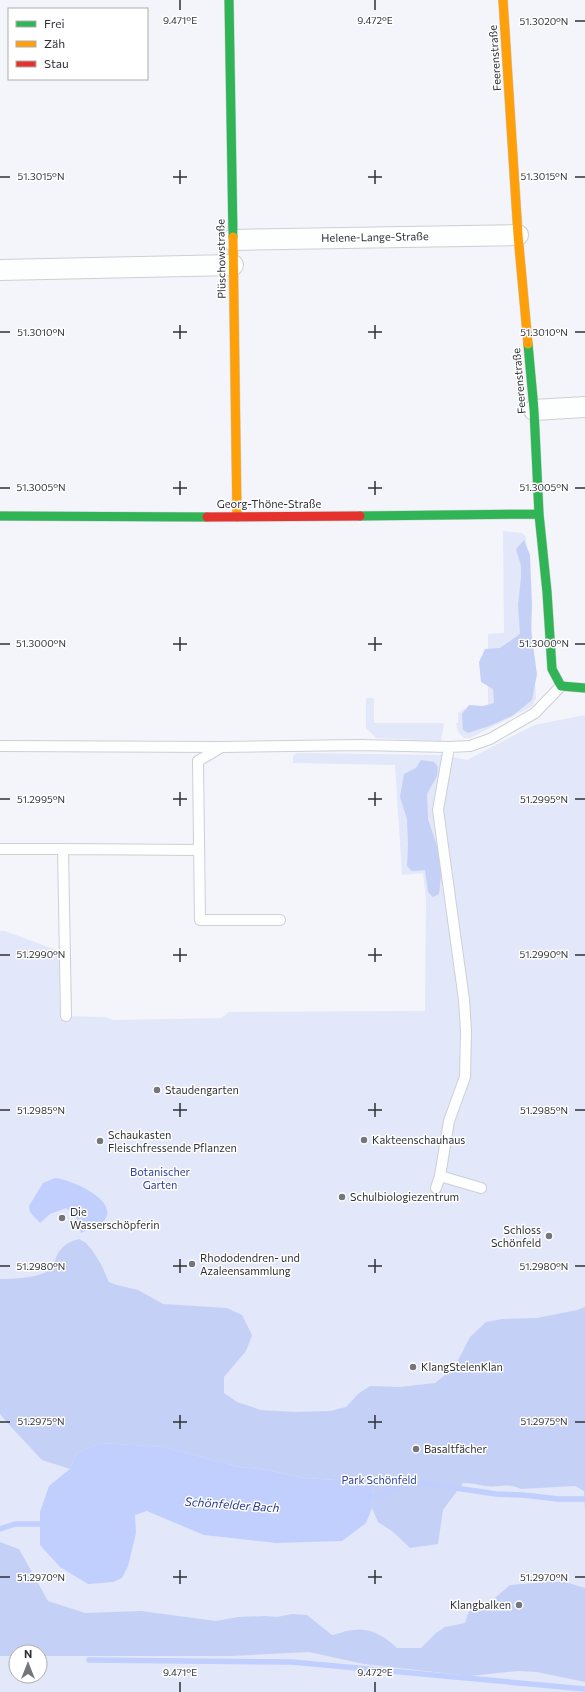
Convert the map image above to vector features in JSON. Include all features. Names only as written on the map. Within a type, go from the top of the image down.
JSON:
[{"type":"street","name":"Plüschowstraße","points":[[230,0],[232,240],[237,517]]},
{"type":"street","name":"Feerenstraße","points":[[503,0],[518,235],[534,410],[539,514],[547,592],[552,669],[561,686]]},
{"type":"street","name":"Helene-Lange-Straße","points":[[232,240],[518,235]]},
{"type":"street","points":[[0,270],[233,264]]},
{"type":"street","points":[[534,410],[585,407]]},
{"type":"street","name":"Georg-Thöne-Straße","points":[[0,516],[237,517],[539,514]]},
{"type":"street","points":[[561,686],[585,688]]},
{"type":"lane","points":[[0,746],[470,746],[490,739],[535,713],[561,686]]},
{"type":"lane","points":[[222,747],[198,761],[200,920],[280,920]]},
{"type":"lane","points":[[436,1188],[440,1176],[449,1121],[465,1077],[464,1000],[438,810],[449,747]]},
{"type":"lane","points":[[0,849],[198,850]]},
{"type":"lane","points":[[63,849],[66,1016]]},
{"type":"lane","points":[[440,1176],[481,1188]]},
{"type":"green space","points":[[503,531],[522,533],[526,537],[536,698],[533,706],[470,738],[464,738],[458,732],[456,723],[458,723],[458,713],[464,709],[488,709],[488,634],[504,633]]},
{"type":"green space","points":[[524,540],[530,555],[532,605],[531,631],[537,674],[532,700],[512,716],[468,733],[463,730],[462,714],[469,705],[483,706],[494,703],[493,689],[481,682],[479,662],[485,649],[500,648],[520,634],[518,605],[521,566],[516,549]]},
{"type":"green space","points":[[367,698],[374,698],[374,723],[444,723],[441,741],[376,738],[366,728]]},
{"type":"green space","name":"Park Schönfeld","points":[[585,715],[585,1692],[0,1692],[0,931],[5,931],[59,951],[60,1016],[105,1017],[113,1020],[221,1018],[229,1012],[425,1011],[426,899],[423,873],[402,875],[395,765],[293,763],[293,756],[297,753],[444,755],[467,760],[534,725]]},
{"type":"green space","points":[[421,760],[434,762],[438,767],[437,776],[427,794],[428,819],[442,867],[439,894],[433,897],[428,892],[425,870],[412,871],[407,866],[407,819],[400,797],[404,774],[416,768]]},
{"type":"green space","points":[[79,1239],[86,1243],[92,1250],[101,1264],[109,1282],[138,1290],[163,1304],[227,1308],[242,1315],[252,1335],[246,1351],[224,1377],[224,1393],[237,1402],[261,1410],[295,1412],[330,1411],[346,1407],[358,1394],[370,1386],[400,1387],[435,1383],[454,1368],[470,1337],[486,1322],[502,1319],[537,1318],[585,1307],[585,1510],[584,1491],[575,1486],[521,1489],[511,1486],[485,1486],[463,1483],[443,1510],[438,1544],[410,1548],[392,1531],[378,1522],[372,1508],[373,1483],[356,1478],[336,1480],[304,1478],[267,1470],[240,1467],[163,1447],[102,1443],[77,1453],[70,1469],[42,1460],[0,1414],[0,1279],[31,1277],[49,1271],[61,1249],[72,1241]]},
{"type":"green space","points":[[0,1542],[19,1549],[48,1601],[85,1613],[141,1611],[216,1621],[238,1617],[277,1617],[292,1614],[307,1615],[332,1635],[360,1629],[372,1631],[388,1640],[397,1648],[421,1648],[436,1633],[445,1627],[465,1623],[469,1611],[482,1609],[510,1585],[565,1582],[585,1588],[585,1682],[537,1672],[518,1671],[470,1676],[364,1664],[309,1652],[232,1656],[48,1656],[48,1644],[8,1644],[8,1656],[0,1656]]},
{"type":"water","points":[[55,1178],[71,1182],[100,1198],[107,1213],[104,1221],[96,1227],[81,1233],[76,1216],[66,1208],[50,1214],[40,1223],[30,1212],[29,1206],[43,1183]]},
{"type":"water","points":[[102,1443],[163,1447],[240,1467],[267,1470],[304,1478],[336,1480],[356,1478],[373,1483],[372,1508],[366,1523],[342,1541],[276,1543],[204,1535],[147,1511],[135,1515],[136,1533],[128,1566],[122,1578],[113,1582],[88,1584],[60,1567],[40,1545],[40,1512],[49,1486],[70,1469],[77,1453]]},
{"type":"waterway","name":"Schönfelder Bach","points":[[366,1500],[402,1486],[422,1483],[496,1494],[558,1499],[585,1499]]},
{"type":"waterway","name":"Schönfelder Bach","points":[[0,1529],[15,1524],[46,1523]]},
{"type":"waterway","points":[[89,1660],[292,1662],[585,1689]]},
{"type":"traffic: fast","points":[[229,0],[233,237]]},
{"type":"traffic: fast","points":[[528,344],[534,410],[539,514],[547,592],[552,669],[561,686],[585,688]]},
{"type":"traffic: fast","points":[[360,516],[539,514]]},
{"type":"traffic: fast","points":[[0,516],[207,517]]},
{"type":"traffic: slow","points":[[503,0],[518,235],[528,344]]},
{"type":"traffic: slow","points":[[233,237],[237,517]]},
{"type":"traffic: jam","points":[[207,517],[360,516]]},
{"type":"place","name":"Staudengarten","points":[[157,1090]]},
{"type":"place","name":"Kakteenschauhaus","points":[[364,1140]]},
{"type":"place","name":"Schaukasten Fleischfressende Pflanzen","points":[[100,1141]]},
{"type":"place","name":"Schulbiologiezentrum","points":[[342,1197]]},
{"type":"place","name":"Die Wasserschöpferin","points":[[62,1218]]},
{"type":"place","name":"Schloss Schönfeld","points":[[549,1236]]},
{"type":"place","name":"Rhododendren- und Azaleensammlung","points":[[192,1264]]},
{"type":"place","name":"KlangStelenKlan","points":[[413,1367]]},
{"type":"place","name":"Basaltfächer","points":[[416,1449]]},
{"type":"place","name":"Klangbalken","points":[[519,1605]]},
{"type":"park label","name":"Botanischer Garten","points":[[160,1178]]}]
